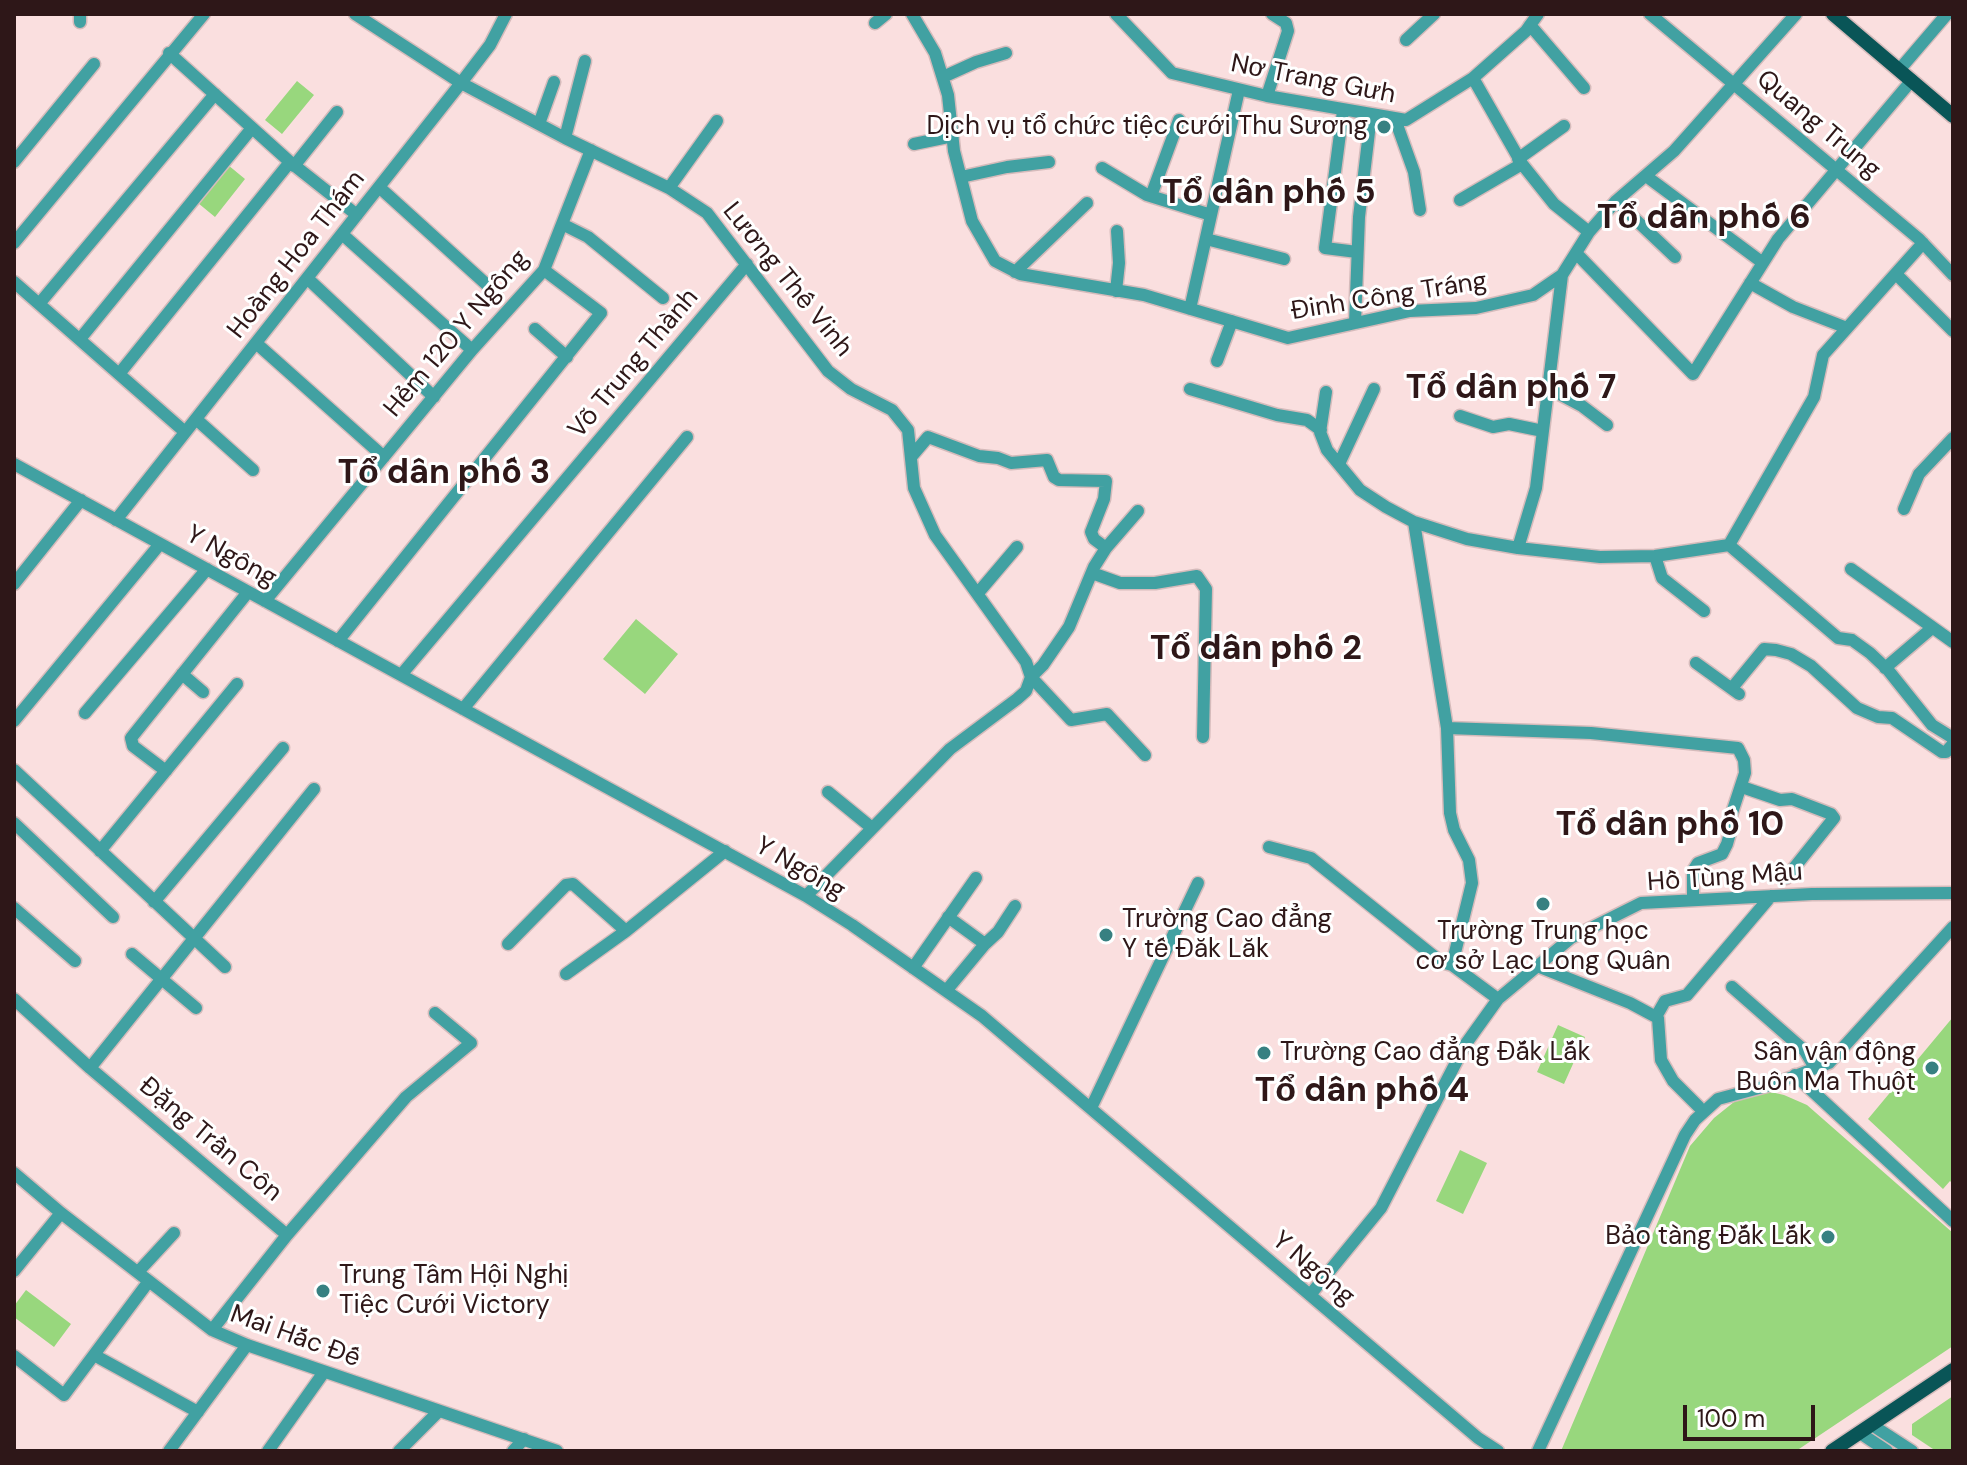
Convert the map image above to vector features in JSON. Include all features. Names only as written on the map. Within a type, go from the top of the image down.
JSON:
[{"type":"main road","points":[[1833,14],[1953,116]]},
{"type":"main road","points":[[1832,1451],[1953,1370]]},
{"type":"street","points":[[14,243],[204,14]]},
{"type":"street","name":"Lương Thế Vinh","points":[[355,14],[461,83],[669,188],[707,213],[828,371],[851,389],[892,410],[908,430],[914,488],[935,535],[1026,662],[1031,677],[1071,720],[1107,714],[1145,755]]},
{"type":"street","name":"Hoàng Hoa Thám","points":[[116,520],[461,83],[490,45],[506,14]]},
{"type":"street","points":[[875,23],[886,14]]},
{"type":"street","points":[[912,14],[935,53],[948,95],[953,136],[972,221],[995,261],[1015,272],[1087,203]]},
{"type":"street","name":"Nơ Trang Gưh","points":[[1116,14],[1172,73],[1267,96],[1406,120],[1473,78],[1534,19]]},
{"type":"street","points":[[1267,96],[1288,31],[1286,23],[1272,14]]},
{"type":"street","points":[[1406,40],[1434,14]]},
{"type":"street","name":"Quang Trung","points":[[1650,14],[1838,169],[1923,243],[1953,275]]},
{"type":"street","name":"Đinh Công Tráng","points":[[1015,272],[1144,295],[1288,338],[1410,311],[1476,308],[1533,295],[1562,275],[1589,232],[1616,201],[1674,151],[1796,14]]},
{"type":"street","points":[[1900,69],[1947,14]]},
{"type":"street","points":[[1534,19],[1584,88]]},
{"type":"street","points":[[169,53],[292,164],[357,215]]},
{"type":"street","points":[[943,77],[1006,53]]},
{"type":"street","points":[[565,138],[585,61]]},
{"type":"street","points":[[14,162],[94,64]]},
{"type":"street","points":[[1473,78],[1520,162],[1554,204],[1589,232]]},
{"type":"street","points":[[1576,253],[1693,374],[1778,239],[1912,80]]},
{"type":"street","points":[[539,124],[554,82]]},
{"type":"street","points":[[1190,309],[1239,90]]},
{"type":"street","points":[[39,304],[215,94]]},
{"type":"street","points":[[1343,111],[1325,248],[1357,252]]},
{"type":"street","points":[[119,374],[337,112]]},
{"type":"street","points":[[1355,323],[1359,217],[1371,115]]},
{"type":"street","points":[[1395,119],[1414,172],[1420,210]]},
{"type":"street","points":[[1151,196],[1179,120]]},
{"type":"street","points":[[669,188],[717,121]]},
{"type":"street","points":[[1460,200],[1520,162],[1564,126]]},
{"type":"street","points":[[80,339],[252,128]]},
{"type":"street","points":[[914,144],[953,136]]},
{"type":"street","name":"Hẻm 120 Y Ngông","points":[[265,601],[472,350],[544,270],[591,150]]},
{"type":"street","points":[[961,177],[1049,162]]},
{"type":"street","points":[[1102,168],[1151,196],[1211,215]]},
{"type":"street","points":[[1646,176],[1763,263]]},
{"type":"street","points":[[379,187],[496,293]]},
{"type":"street","points":[[1616,201],[1675,257]]},
{"type":"street","points":[[562,224],[588,237],[663,298]]},
{"type":"street","points":[[1116,291],[1119,263],[1117,231]]},
{"type":"street","points":[[342,234],[472,350]]},
{"type":"street","points":[[1206,239],[1284,259]]},
{"type":"street","points":[[1729,545],[1814,397],[1823,355],[1923,243]]},
{"type":"street","name":"Võ Trung Thành","points":[[401,675],[747,264]]},
{"type":"street","points":[[338,641],[601,313],[544,270]]},
{"type":"street","points":[[1896,274],[1953,331]]},
{"type":"street","points":[[1518,548],[1536,488],[1562,275]]},
{"type":"street","points":[[307,278],[434,397]]},
{"type":"street","points":[[14,282],[185,432]]},
{"type":"street","points":[[1750,283],[1793,307],[1847,328]]},
{"type":"street","points":[[1217,361],[1232,321]]},
{"type":"street","points":[[535,329],[567,357]]},
{"type":"street","points":[[256,343],[384,457]]},
{"type":"street","points":[[1548,388],[1582,406],[1607,425]]},
{"type":"street","points":[[1190,389],[1277,415],[1307,420],[1321,430]]},
{"type":"street","points":[[1339,464],[1374,389]]},
{"type":"street","points":[[1326,392],[1321,430],[1327,450],[1360,490],[1414,522],[1467,539],[1600,557],[1655,556],[1729,545],[1838,638],[1852,640],[1885,668],[1932,725],[1953,741],[1946,752],[1942,752],[1892,718],[1878,717],[1857,708],[1811,666],[1791,654],[1764,649],[1736,691],[1696,663]]},
{"type":"street","points":[[1460,416],[1493,427],[1509,424],[1543,431]]},
{"type":"street","points":[[196,419],[253,470]]},
{"type":"street","points":[[463,709],[687,437]]},
{"type":"street","points":[[911,457],[928,437],[979,456],[1011,463],[1047,460],[1054,477],[1059,480],[1106,481],[1104,499],[1091,532],[1094,539],[1106,548]]},
{"type":"street","points":[[1904,509],[1919,474],[1951,441]]},
{"type":"street","name":"Y Ngông","points":[[14,464],[806,896],[982,1016],[1478,1438],[1498,1451]]},
{"type":"street","points":[[14,584],[81,500]]},
{"type":"street","points":[[806,896],[950,749],[1026,691],[1031,677],[1069,627],[1106,548],[1138,511]]},
{"type":"street","points":[[1414,522],[1447,728],[1450,813],[1454,830],[1469,860],[1472,883],[1452,965]]},
{"type":"street","points":[[14,721],[160,544]]},
{"type":"street","points":[[978,593],[1017,547]]},
{"type":"street","points":[[1655,556],[1662,578],[1704,611]]},
{"type":"street","points":[[85,713],[207,569]]},
{"type":"street","points":[[1851,569],[1953,642]]},
{"type":"street","points":[[1092,573],[1120,583],[1155,583],[1197,576],[1206,589],[1203,737]]},
{"type":"street","points":[[166,771],[130,741],[248,592]]},
{"type":"street","points":[[1885,668],[1932,628]]},
{"type":"street","points":[[182,674],[203,692]]},
{"type":"street","points":[[100,851],[237,684]]},
{"type":"street","points":[[1447,728],[1591,733],[1738,748],[1744,760],[1742,787],[1730,819],[1732,826],[1727,844],[1722,854],[1698,863],[1693,871],[1693,900]]},
{"type":"street","points":[[154,902],[283,748]]},
{"type":"street","points":[[16,777],[225,967]]},
{"type":"street","points":[[1742,787],[1780,800],[1792,799],[1831,814],[1834,818],[1786,878]]},
{"type":"street","points":[[90,1068],[314,789]]},
{"type":"street","points":[[828,792],[872,828]]},
{"type":"street","points":[[14,823],[113,917]]},
{"type":"street","points":[[1269,847],[1311,858],[1441,962],[1452,965],[1498,999]]},
{"type":"street","points":[[566,974],[626,931],[725,851]]},
{"type":"street","points":[[913,968],[976,878]]},
{"type":"street","points":[[1091,1108],[1198,883]]},
{"type":"street","points":[[508,944],[566,885],[573,884],[626,931]]},
{"type":"street","name":"Hồ Tùng Mậu","points":[[1310,1295],[1381,1208],[1465,1045],[1498,999],[1571,938],[1641,903],[1771,896],[1953,893]]},
{"type":"street","points":[[1657,1015],[1665,1001],[1687,995],[1771,896]]},
{"type":"street","points":[[946,991],[998,932],[1015,906]]},
{"type":"street","points":[[14,908],[75,961]]},
{"type":"street","points":[[948,917],[985,944]]},
{"type":"street","points":[[1538,1451],[1685,1135],[1695,1120],[1718,1099],[1829,1063],[1953,927]]},
{"type":"street","points":[[132,954],[196,1008]]},
{"type":"street","points":[[1537,966],[1630,1003],[1658,1018],[1661,1060],[1673,1081],[1699,1107]]},
{"type":"street","points":[[1732,987],[1805,1051],[1815,1068]]},
{"type":"street","name":"Đặng Trần Côn","points":[[14,999],[90,1068],[287,1235],[212,1330]]},
{"type":"street","points":[[287,1235],[406,1097],[471,1043],[435,1013]]},
{"type":"street","points":[[1528,1451],[1679,1131],[1714,1094],[1773,1075],[1795,1075],[1953,1221]]},
{"type":"street","name":"Mai Hắc Đế","points":[[16,1177],[212,1330],[247,1345],[557,1451]]},
{"type":"street","points":[[14,1271],[61,1213]]},
{"type":"street","points":[[138,1272],[174,1233]]},
{"type":"street","points":[[14,1356],[64,1395],[149,1281]]},
{"type":"street","points":[[169,1451],[247,1345]]},
{"type":"street","points":[[94,1355],[198,1412]]},
{"type":"street","points":[[268,1451],[324,1372]]},
{"type":"street","points":[[399,1451],[439,1411]]},
{"type":"street","points":[[1866,1429],[1887,1451]]},
{"type":"street","points":[[1866,1429],[1912,1451]]},
{"type":"street","name":"Y Ngông","points":[[1478,1438],[1487,1451]]},
{"type":"street","points":[[513,1451],[524,1439]]},
{"type":"green space","points":[[297,81],[314,95],[282,134],[265,120]]},
{"type":"green space","points":[[228,165],[245,179],[215,217],[198,203]]},
{"type":"green space","points":[[636,619],[678,654],[645,694],[603,659]]},
{"type":"green space","name":"Sân vận động Buôn Ma Thuột","points":[[1953,1017],[1953,1184],[1950,1181],[1943,1189],[1868,1119]]},
{"type":"green space","points":[[1558,1025],[1585,1037],[1564,1084],[1537,1072]]},
{"type":"green space","points":[[1771,1092],[1807,1105],[1953,1233],[1953,1346],[1796,1451],[1561,1451],[1690,1146],[1714,1118],[1739,1098]]},
{"type":"green space","points":[[1460,1150],[1487,1163],[1463,1214],[1436,1201]]},
{"type":"green space","points":[[26,1290],[71,1324],[54,1347],[14,1317],[14,1306]]},
{"type":"green space","points":[[1953,1396],[1953,1451],[1936,1451],[1912,1435],[1912,1424]]},
{"type":"place","name":"Dịch vụ tổ chức tiệc cưới Thu Sương","points":[[1384,127]]},
{"type":"place","name":"Trường Trung học cơ sở Lạc Long Quân","points":[[1543,904]]},
{"type":"place","name":"Trường Cao đẳng Y tế Đăk Lăk","points":[[1106,935]]},
{"type":"place","name":"Trường Cao đẳng Đắk Lắk","points":[[1264,1053]]},
{"type":"place","name":"Sân vận động Buôn Ma Thuột","points":[[1932,1068]]},
{"type":"place","name":"Bảo tàng Đắk Lắk","points":[[1828,1237]]},
{"type":"place","name":"Trung Tâm Hội Nghị Tiệc Cưới Victory","points":[[323,1291]]},
{"type":"district","name":"Tổ dân phố 5","points":[[1269,194]]},
{"type":"district","name":"Tổ dân phố 6","points":[[1704,219]]},
{"type":"district","name":"Tổ dân phố 7","points":[[1511,389]]},
{"type":"district","name":"Tổ dân phố 3","points":[[444,474]]},
{"type":"district","name":"Tổ dân phố 2","points":[[1256,650]]},
{"type":"district","name":"Tổ dân phố 10","points":[[1670,826]]},
{"type":"district","name":"Tổ dân phố 4","points":[[1362,1092]]}]
